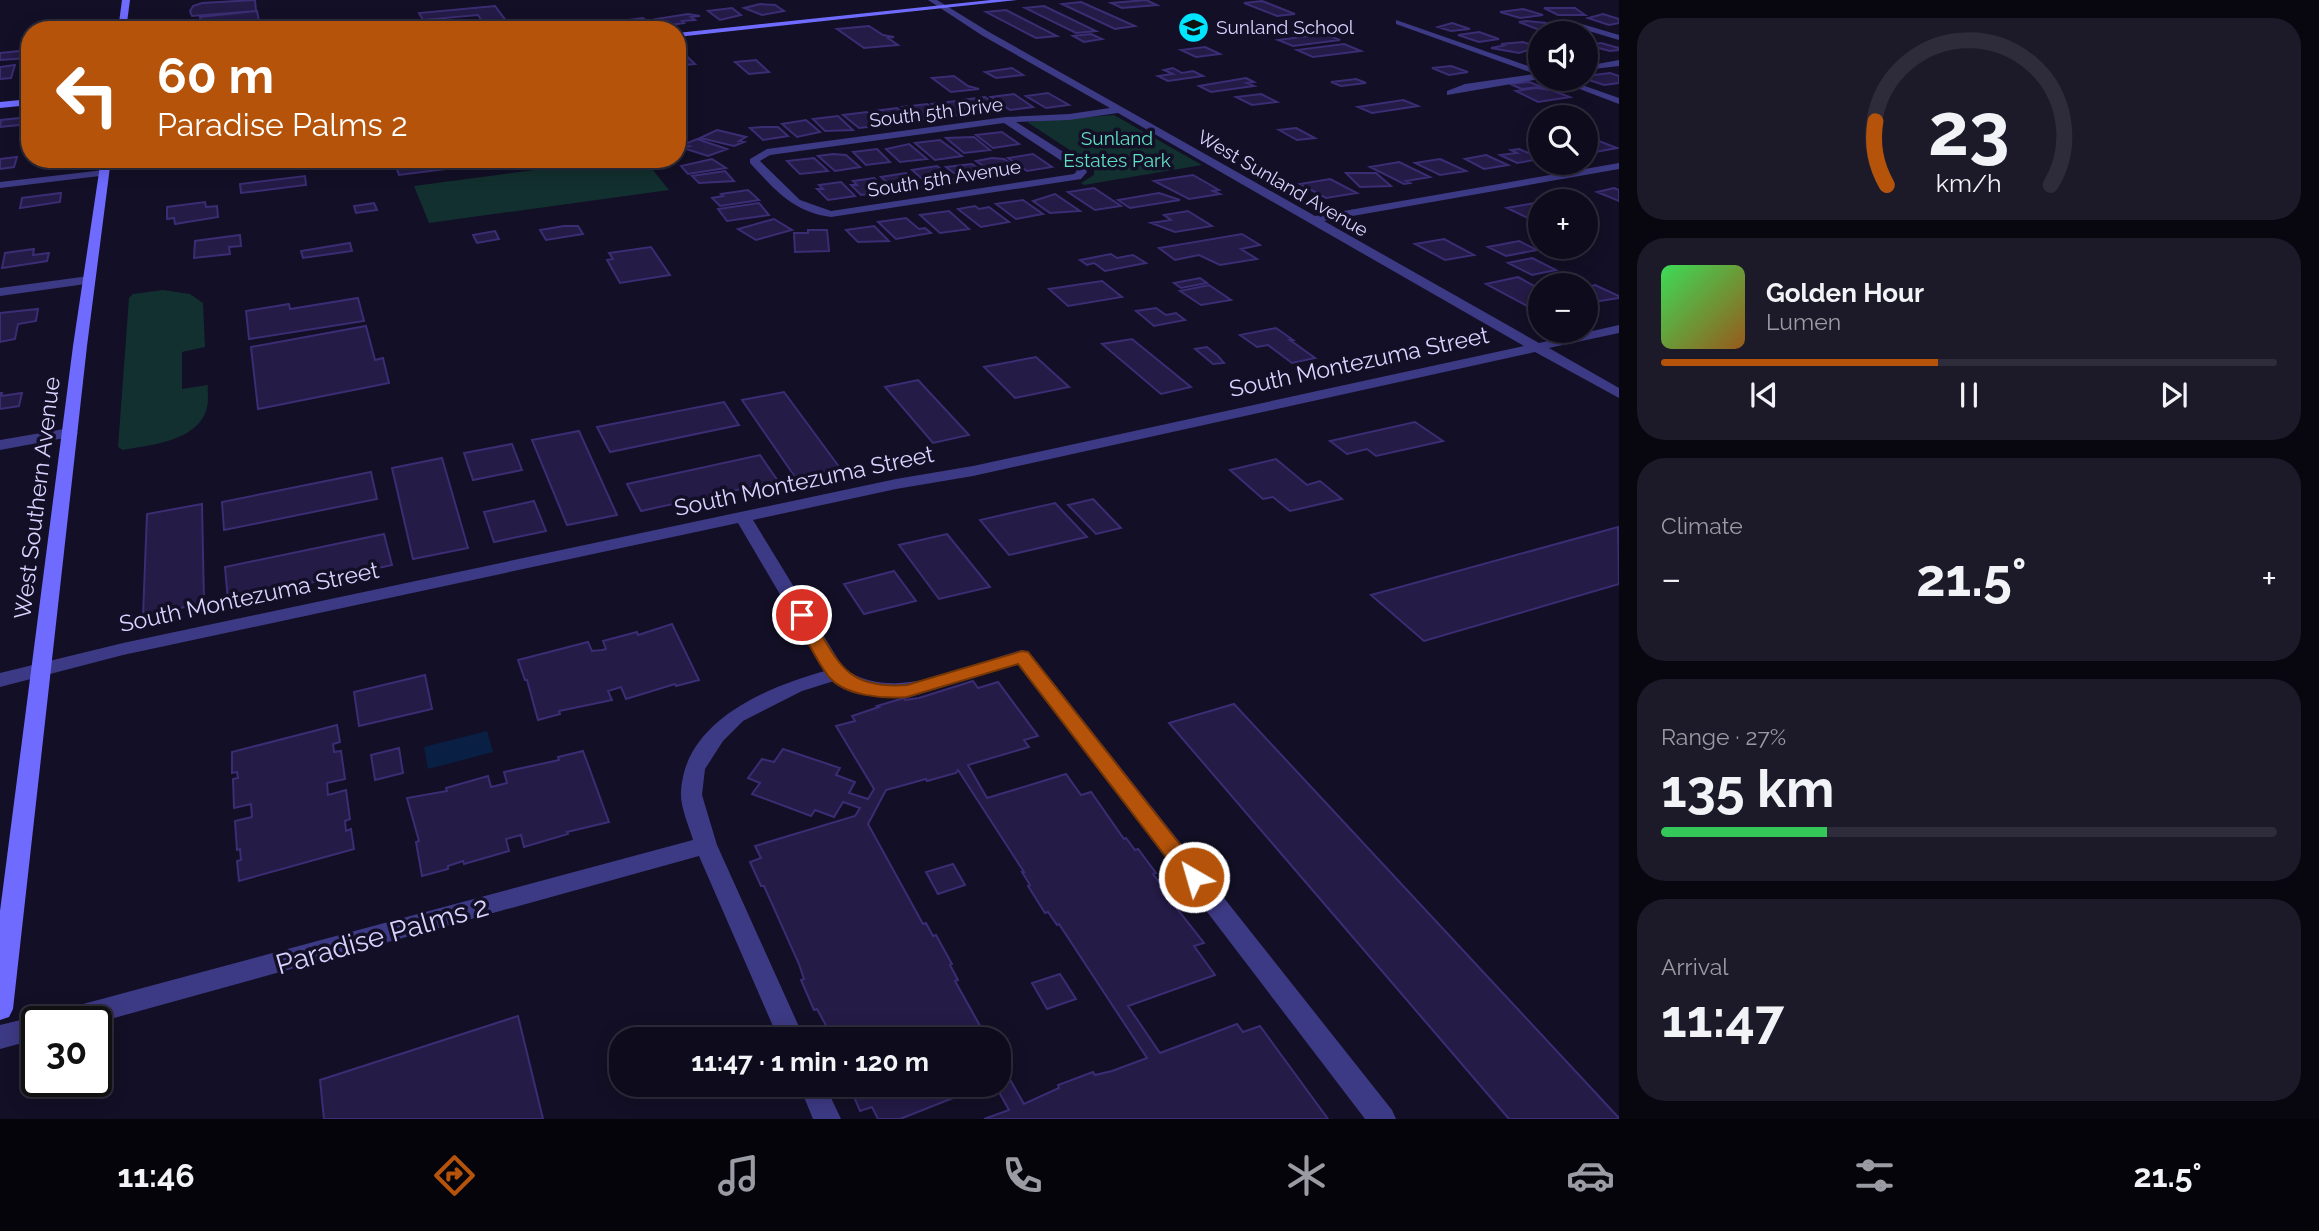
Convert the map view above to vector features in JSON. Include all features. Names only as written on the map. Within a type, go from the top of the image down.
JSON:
[{"type":"main road","points":[[123,21],[126,0]]},
{"type":"main road","points":[[686,34],[937,4],[1013,0]]},
{"type":"main road","points":[[0,105],[21,103]]},
{"type":"main road","name":"West Southern Avenue","points":[[0,1009],[105,168]]},
{"type":"street","name":"West Sunland Avenue","points":[[937,4],[1619,394]]},
{"type":"street","points":[[1399,22],[1528,70]]},
{"type":"street","points":[[1598,31],[1619,38]]},
{"type":"street","points":[[1598,66],[1619,63]]},
{"type":"street","points":[[1450,93],[1465,87],[1528,76]]},
{"type":"street","points":[[1589,91],[1619,102]]},
{"type":"street","name":"South 5th Drive","points":[[811,213],[800,207],[754,161],[758,156],[767,152],[1006,120],[1069,117],[1119,110]]},
{"type":"street","name":"South 5th Avenue","points":[[811,213],[831,214],[1077,177],[1082,172],[1080,167],[1006,120]]},
{"type":"street","points":[[1312,220],[1619,166]]},
{"type":"street","points":[[0,186],[94,168]]},
{"type":"street","points":[[0,292],[89,280]]},
{"type":"street","name":"South Montezuma Street","points":[[0,680],[122,649],[897,484],[973,471],[1619,330]]},
{"type":"street","points":[[0,445],[70,433]]},
{"type":"street","points":[[744,518],[837,674],[849,683],[892,692],[907,691],[1022,656],[1382,1119]]},
{"type":"street","points":[[786,1027],[706,845],[691,795],[695,768],[716,736],[736,716],[795,685],[837,674]]},
{"type":"street","name":"Paradise Palms 2","points":[[112,1008],[706,845]]},
{"type":"street","points":[[0,1037],[21,1031]]},
{"type":"street","points":[[817,1097],[827,1119]]},
{"type":"green space","name":"Sunland Estates Park","points":[[1114,115],[1202,165],[1084,185],[1081,183],[1094,175],[1094,166],[1027,122]]},
{"type":"green space","points":[[551,168],[651,168],[669,190],[429,223],[414,186]]},
{"type":"green space","points":[[163,290],[190,294],[203,303],[205,347],[182,352],[182,389],[208,385],[207,407],[195,427],[184,434],[160,443],[123,450],[118,447],[129,298],[133,294]]},
{"type":"water","points":[[487,731],[493,752],[428,769],[424,747]]},
{"type":"building","points":[[255,0],[256,11],[192,16],[190,11],[193,6],[202,3]]},
{"type":"building","points":[[1146,0],[1157,5],[1122,8],[1111,3]]},
{"type":"building","points":[[1262,1],[1295,14],[1277,16],[1244,3]]},
{"type":"building","points":[[1081,2],[1135,26],[1115,29],[1062,4]]},
{"type":"building","points":[[760,4],[775,5],[784,11],[762,15],[744,8]]},
{"type":"building","points":[[495,6],[506,21],[482,21],[478,15],[423,20],[419,13]]},
{"type":"building","points":[[1044,6],[1096,31],[1076,33],[1025,8]]},
{"type":"building","points":[[732,8],[741,15],[720,20],[708,11]]},
{"type":"building","points":[[1544,8],[1575,8],[1585,15],[1558,15]]},
{"type":"building","points":[[1523,9],[1543,15],[1520,18],[1500,12]]},
{"type":"building","points":[[1006,10],[1057,36],[1036,38],[986,12]]},
{"type":"building","points":[[257,11],[259,21],[200,21],[200,17]]},
{"type":"building","points":[[688,14],[700,16],[691,17],[695,20],[682,21],[656,19]]},
{"type":"building","points":[[1603,14],[1619,19],[1619,23],[1609,25],[1588,18]]},
{"type":"building","points":[[643,18],[646,21],[621,21]]},
{"type":"building","points":[[1452,23],[1470,29],[1451,31],[1438,27]]},
{"type":"building","points":[[869,26],[883,35],[894,37],[888,38],[898,45],[864,48],[837,29]]},
{"type":"building","points":[[1479,32],[1499,39],[1479,42],[1458,35]]},
{"type":"building","points":[[1091,34],[1102,39],[1084,42],[1073,36]]},
{"type":"building","points":[[1324,34],[1340,40],[1293,46],[1278,40]]},
{"type":"building","points":[[1523,42],[1528,44],[1528,50],[1519,53],[1491,48],[1506,45],[1501,44]]},
{"type":"building","points":[[1598,43],[1619,48],[1619,50],[1598,48]]},
{"type":"building","points":[[1344,44],[1361,51],[1313,57],[1297,50]]},
{"type":"building","points":[[1205,47],[1220,54],[1196,57],[1181,50]]},
{"type":"building","points":[[21,51],[21,58],[0,60],[0,53]]},
{"type":"building","points":[[686,56],[695,64],[686,65]]},
{"type":"building","points":[[756,60],[769,72],[749,74],[735,62]]},
{"type":"building","points":[[15,65],[11,78],[0,79],[0,67]]},
{"type":"building","points":[[1451,66],[1468,72],[1449,75],[1432,68]]},
{"type":"building","points":[[1012,68],[1023,75],[996,78],[985,72]]},
{"type":"building","points":[[1173,68],[1182,73],[1193,71],[1203,76],[1168,81],[1158,76],[1173,74],[1164,70]]},
{"type":"building","points":[[1610,73],[1619,76],[1619,83],[1598,83],[1598,74]]},
{"type":"building","points":[[954,76],[968,86],[979,89],[951,92],[932,78]]},
{"type":"building","points":[[1246,78],[1254,82],[1247,83],[1254,86],[1211,92],[1199,86]]},
{"type":"building","points":[[1356,79],[1366,83],[1341,86],[1331,82]]},
{"type":"building","points":[[1528,82],[1528,88],[1522,89],[1510,84]]},
{"type":"building","points":[[1516,91],[1554,91],[1570,97],[1538,102]]},
{"type":"building","points":[[1048,93],[1069,105],[1046,108],[1026,96]]},
{"type":"building","points":[[1014,94],[1033,107],[1010,110],[991,97]]},
{"type":"building","points":[[1261,94],[1277,102],[1252,105],[1236,97]]},
{"type":"building","points":[[985,97],[1003,110],[980,113],[962,100]]},
{"type":"building","points":[[1403,100],[1418,106],[1372,113],[1358,107]]},
{"type":"building","points":[[956,101],[974,113],[950,116],[932,104]]},
{"type":"building","points":[[927,104],[944,117],[920,120],[903,107]]},
{"type":"building","points":[[897,108],[914,121],[890,124],[874,111]]},
{"type":"building","points":[[867,112],[884,125],[859,128],[843,115]]},
{"type":"building","points":[[838,116],[853,130],[825,131],[813,119]]},
{"type":"building","points":[[21,118],[21,125],[0,127],[1,120]]},
{"type":"building","points":[[806,120],[820,132],[797,137],[782,124]]},
{"type":"building","points":[[778,127],[788,136],[763,140],[750,128]]},
{"type":"building","points":[[1296,128],[1315,138],[1297,140],[1279,130]]},
{"type":"building","points":[[717,130],[746,137],[739,141],[744,142],[734,146],[700,138]]},
{"type":"building","points":[[1002,132],[1019,144],[993,148],[976,135]]},
{"type":"building","points":[[974,137],[990,150],[964,153],[946,138]]},
{"type":"building","points":[[697,139],[727,149],[708,156],[686,149],[690,146],[686,144]]},
{"type":"building","points":[[940,140],[962,156],[935,160],[915,143]]},
{"type":"building","points":[[1598,141],[1617,148],[1598,152]]},
{"type":"building","points":[[909,144],[927,159],[900,162],[886,149]]},
{"type":"building","points":[[877,149],[890,162],[866,165],[853,152]]},
{"type":"building","points":[[1519,149],[1528,153],[1528,161],[1517,163],[1500,155],[1517,153],[1511,150]]},
{"type":"building","points":[[1033,154],[1052,167],[1027,171],[1008,158]]},
{"type":"building","points":[[846,155],[860,167],[835,171],[818,156]]},
{"type":"building","points":[[1486,155],[1508,165],[1484,169],[1465,159]]},
{"type":"building","points":[[17,157],[14,167],[0,169],[0,159]]},
{"type":"building","points":[[814,158],[828,171],[800,174],[787,161]]},
{"type":"building","points":[[712,159],[726,168],[688,174],[683,168],[686,168],[686,165]]},
{"type":"building","points":[[1004,159],[1020,170],[1011,171],[1014,174],[998,176],[976,161]]},
{"type":"building","points":[[1440,159],[1466,171],[1440,175],[1415,163]]},
{"type":"building","points":[[1399,162],[1430,177],[1406,181],[1410,183],[1404,184],[1370,167]]},
{"type":"building","points":[[972,164],[989,176],[963,180],[946,167]]},
{"type":"building","points":[[937,166],[957,182],[928,184],[912,170]]},
{"type":"building","points":[[396,168],[454,168],[399,175]]},
{"type":"building","points":[[725,171],[734,181],[699,183],[692,176]]},
{"type":"building","points":[[906,173],[922,187],[895,190],[881,177]]},
{"type":"building","points":[[1346,173],[1376,173],[1391,186],[1360,187]]},
{"type":"building","points":[[1193,175],[1219,190],[1213,191],[1220,194],[1189,199],[1154,181]]},
{"type":"building","points":[[305,176],[306,185],[241,193],[240,184]]},
{"type":"building","points":[[874,178],[888,192],[861,195],[851,185],[857,185],[853,181]]},
{"type":"building","points":[[1330,179],[1357,193],[1326,198],[1300,184]]},
{"type":"building","points":[[841,182],[855,196],[828,200],[817,189],[823,189],[819,185]]},
{"type":"building","points":[[1094,188],[1121,206],[1095,210],[1068,192]]},
{"type":"building","points":[[1614,188],[1619,190],[1619,201],[1598,192]]},
{"type":"building","points":[[748,190],[759,200],[720,206],[712,198],[723,196],[721,194]]},
{"type":"building","points":[[61,193],[60,202],[20,208],[22,198]]},
{"type":"building","points":[[1159,193],[1180,200],[1130,208],[1118,200]]},
{"type":"building","points":[[1055,194],[1080,211],[1050,213],[1033,201]]},
{"type":"building","points":[[1023,200],[1043,214],[1016,219],[996,204]]},
{"type":"building","points":[[205,202],[206,207],[217,206],[218,217],[175,224],[174,218],[167,219],[167,207]]},
{"type":"building","points":[[374,203],[377,210],[356,213],[354,206]]},
{"type":"building","points":[[759,203],[769,215],[727,221],[718,209]]},
{"type":"building","points":[[1528,204],[1528,218],[1507,208]]},
{"type":"building","points":[[975,206],[979,209],[989,207],[1009,222],[981,227],[958,209]]},
{"type":"building","points":[[949,211],[969,229],[940,233],[920,215]]},
{"type":"building","points":[[1188,211],[1212,226],[1175,232],[1151,223],[1171,220],[1164,215]]},
{"type":"building","points":[[906,218],[919,229],[925,228],[931,233],[896,239],[878,222]]},
{"type":"building","points":[[774,219],[792,230],[756,240],[738,229]]},
{"type":"building","points":[[578,226],[583,234],[546,240],[540,230]]},
{"type":"building","points":[[874,226],[889,241],[858,242],[846,230]]},
{"type":"building","points":[[808,230],[827,230],[829,251],[795,252],[794,233],[808,233]]},
{"type":"building","points":[[495,231],[499,239],[477,243],[473,235]]},
{"type":"building","points":[[1242,234],[1260,245],[1241,249],[1257,259],[1220,265],[1199,255],[1175,260],[1159,248]]},
{"type":"building","points":[[240,235],[241,246],[229,247],[230,254],[194,258],[195,241]]},
{"type":"building","points":[[1444,239],[1474,255],[1445,260],[1415,244]]},
{"type":"building","points":[[1519,241],[1528,246],[1528,252],[1506,256],[1488,247]]},
{"type":"building","points":[[350,243],[352,251],[303,258],[301,251]]},
{"type":"building","points":[[651,247],[670,275],[620,283],[607,260],[613,259],[609,253]]},
{"type":"building","points":[[34,249],[33,255],[49,253],[47,261],[2,268],[5,253]]},
{"type":"building","points":[[1111,254],[1117,258],[1133,255],[1146,263],[1105,271],[1094,263],[1087,265],[1080,260]]},
{"type":"building","points":[[1534,259],[1556,270],[1528,273],[1508,263]]},
{"type":"building","points":[[1518,277],[1528,282],[1528,307],[1486,284]]},
{"type":"building","points":[[1200,278],[1207,283],[1181,288],[1174,283]]},
{"type":"building","points":[[1102,281],[1122,297],[1068,306],[1049,289]]},
{"type":"building","points":[[1209,285],[1231,300],[1201,305],[1180,291]]},
{"type":"building","points":[[1598,286],[1619,296],[1598,301]]},
{"type":"building","points":[[358,298],[364,321],[249,339],[246,311],[289,304],[290,309]]},
{"type":"building","points":[[1156,308],[1166,315],[1176,313],[1185,320],[1154,326],[1136,311]]},
{"type":"building","points":[[38,309],[36,321],[18,324],[15,339],[0,342],[0,313]]},
{"type":"building","points":[[366,326],[375,360],[383,358],[389,383],[258,409],[251,347]]},
{"type":"building","points":[[1276,328],[1315,358],[1292,363],[1268,345],[1257,347],[1240,335]]},
{"type":"building","points":[[1132,339],[1191,387],[1161,394],[1102,344]]},
{"type":"building","points":[[1207,347],[1224,363],[1213,364],[1195,349]]},
{"type":"building","points":[[1036,357],[1069,387],[1015,398],[984,367]]},
{"type":"building","points":[[918,380],[969,435],[933,443],[885,387]]},
{"type":"building","points":[[784,392],[840,468],[795,477],[742,400]]},
{"type":"building","points":[[0,393],[1,396],[22,393],[19,406],[0,409]]},
{"type":"building","points":[[724,402],[739,425],[610,452],[597,427]]},
{"type":"building","points":[[1415,422],[1443,441],[1376,456],[1367,449],[1347,454],[1330,441]]},
{"type":"building","points":[[579,431],[617,515],[567,525],[532,440]]},
{"type":"building","points":[[512,444],[522,470],[473,480],[464,453]]},
{"type":"building","points":[[760,455],[778,481],[641,511],[627,484]]},
{"type":"building","points":[[442,458],[468,548],[413,559],[392,468]]},
{"type":"building","points":[[1276,459],[1307,485],[1320,481],[1342,499],[1290,511],[1273,497],[1263,499],[1230,470]]},
{"type":"building","points":[[371,472],[377,499],[224,530],[222,502]]},
{"type":"building","points":[[1093,499],[1121,528],[1096,534],[1068,505]]},
{"type":"building","points":[[534,501],[546,531],[494,542],[484,512]]},
{"type":"building","points":[[1055,503],[1087,537],[1009,555],[980,520]]},
{"type":"building","points":[[202,504],[204,603],[143,616],[147,514]]},
{"type":"building","points":[[1618,527],[1619,584],[1424,641],[1371,595]]},
{"type":"building","points":[[384,534],[392,565],[228,601],[225,567]]},
{"type":"building","points":[[947,534],[990,587],[939,599],[899,545]]},
{"type":"building","points":[[894,571],[916,601],[864,614],[844,584]]},
{"type":"building","points":[[672,624],[699,680],[676,686],[675,684],[626,699],[621,687],[608,691],[612,700],[559,711],[560,714],[538,720],[527,680],[518,660],[588,642],[592,651],[602,650],[606,649],[603,641],[637,632],[638,635]]},
{"type":"building","points":[[425,675],[432,709],[359,726],[354,692]]},
{"type":"building","points":[[973,681],[978,688],[998,682],[1038,736],[1024,740],[1029,747],[968,765],[987,798],[1066,774],[1081,795],[1091,792],[1124,839],[1126,838],[1135,850],[1138,849],[1156,873],[1153,874],[1162,886],[1160,887],[1204,943],[1194,946],[1215,975],[1128,1006],[1160,1053],[1237,1024],[1243,1032],[1260,1026],[1328,1119],[984,1119],[1009,1110],[1002,1097],[1011,1097],[1011,1081],[1024,1104],[1059,1088],[1058,1085],[1093,1072],[1095,1075],[1112,1071],[1147,1058],[1059,924],[1057,925],[1048,912],[1045,913],[1028,886],[1030,885],[1024,872],[958,770],[956,773],[886,790],[868,824],[923,924],[926,923],[933,936],[936,935],[952,964],[950,965],[958,980],[955,981],[981,1027],[827,1027],[817,1009],[814,1010],[801,980],[804,979],[799,964],[764,886],[761,886],[750,862],[761,858],[755,846],[855,816],[860,808],[843,802],[834,817],[815,810],[811,816],[752,794],[760,783],[748,778],[762,759],[774,762],[783,749],[840,768],[836,775],[855,782],[849,793],[868,799],[874,789],[836,726],[855,721],[852,716],[879,707],[877,706],[904,698],[919,698]]},
{"type":"building","points":[[1234,704],[1619,1119],[1509,1119],[1169,723]]},
{"type":"building","points":[[337,725],[340,742],[333,744],[334,752],[341,751],[345,779],[327,783],[328,795],[346,790],[350,819],[345,821],[346,831],[351,829],[354,849],[239,881],[237,861],[241,860],[240,849],[237,850],[235,821],[252,817],[251,804],[234,808],[233,779],[238,778],[237,772],[232,773],[232,752]]},
{"type":"building","points":[[399,748],[403,773],[375,780],[371,755]]},
{"type":"building","points":[[583,751],[609,822],[567,832],[568,834],[524,847],[521,835],[506,839],[509,851],[464,864],[463,861],[448,866],[448,869],[422,876],[416,842],[419,841],[407,798],[447,791],[446,788],[488,776],[491,787],[507,783],[504,772],[559,760],[558,757]]},
{"type":"building","points":[[953,864],[965,885],[938,894],[926,872]]},
{"type":"building","points":[[1060,974],[1076,999],[1047,1009],[1032,983]]},
{"type":"building","points":[[518,1016],[543,1119],[324,1119],[320,1080]]},
{"type":"building","points":[[854,1097],[956,1097],[900,1119],[878,1119],[872,1107],[860,1111]]},
{"type":"place","name":"Sunland School","points":[[1193,27]]},
{"type":"route","points":[[802,615],[837,674],[849,683],[869,688],[892,692],[907,691],[1022,656],[1194,877]]}]
